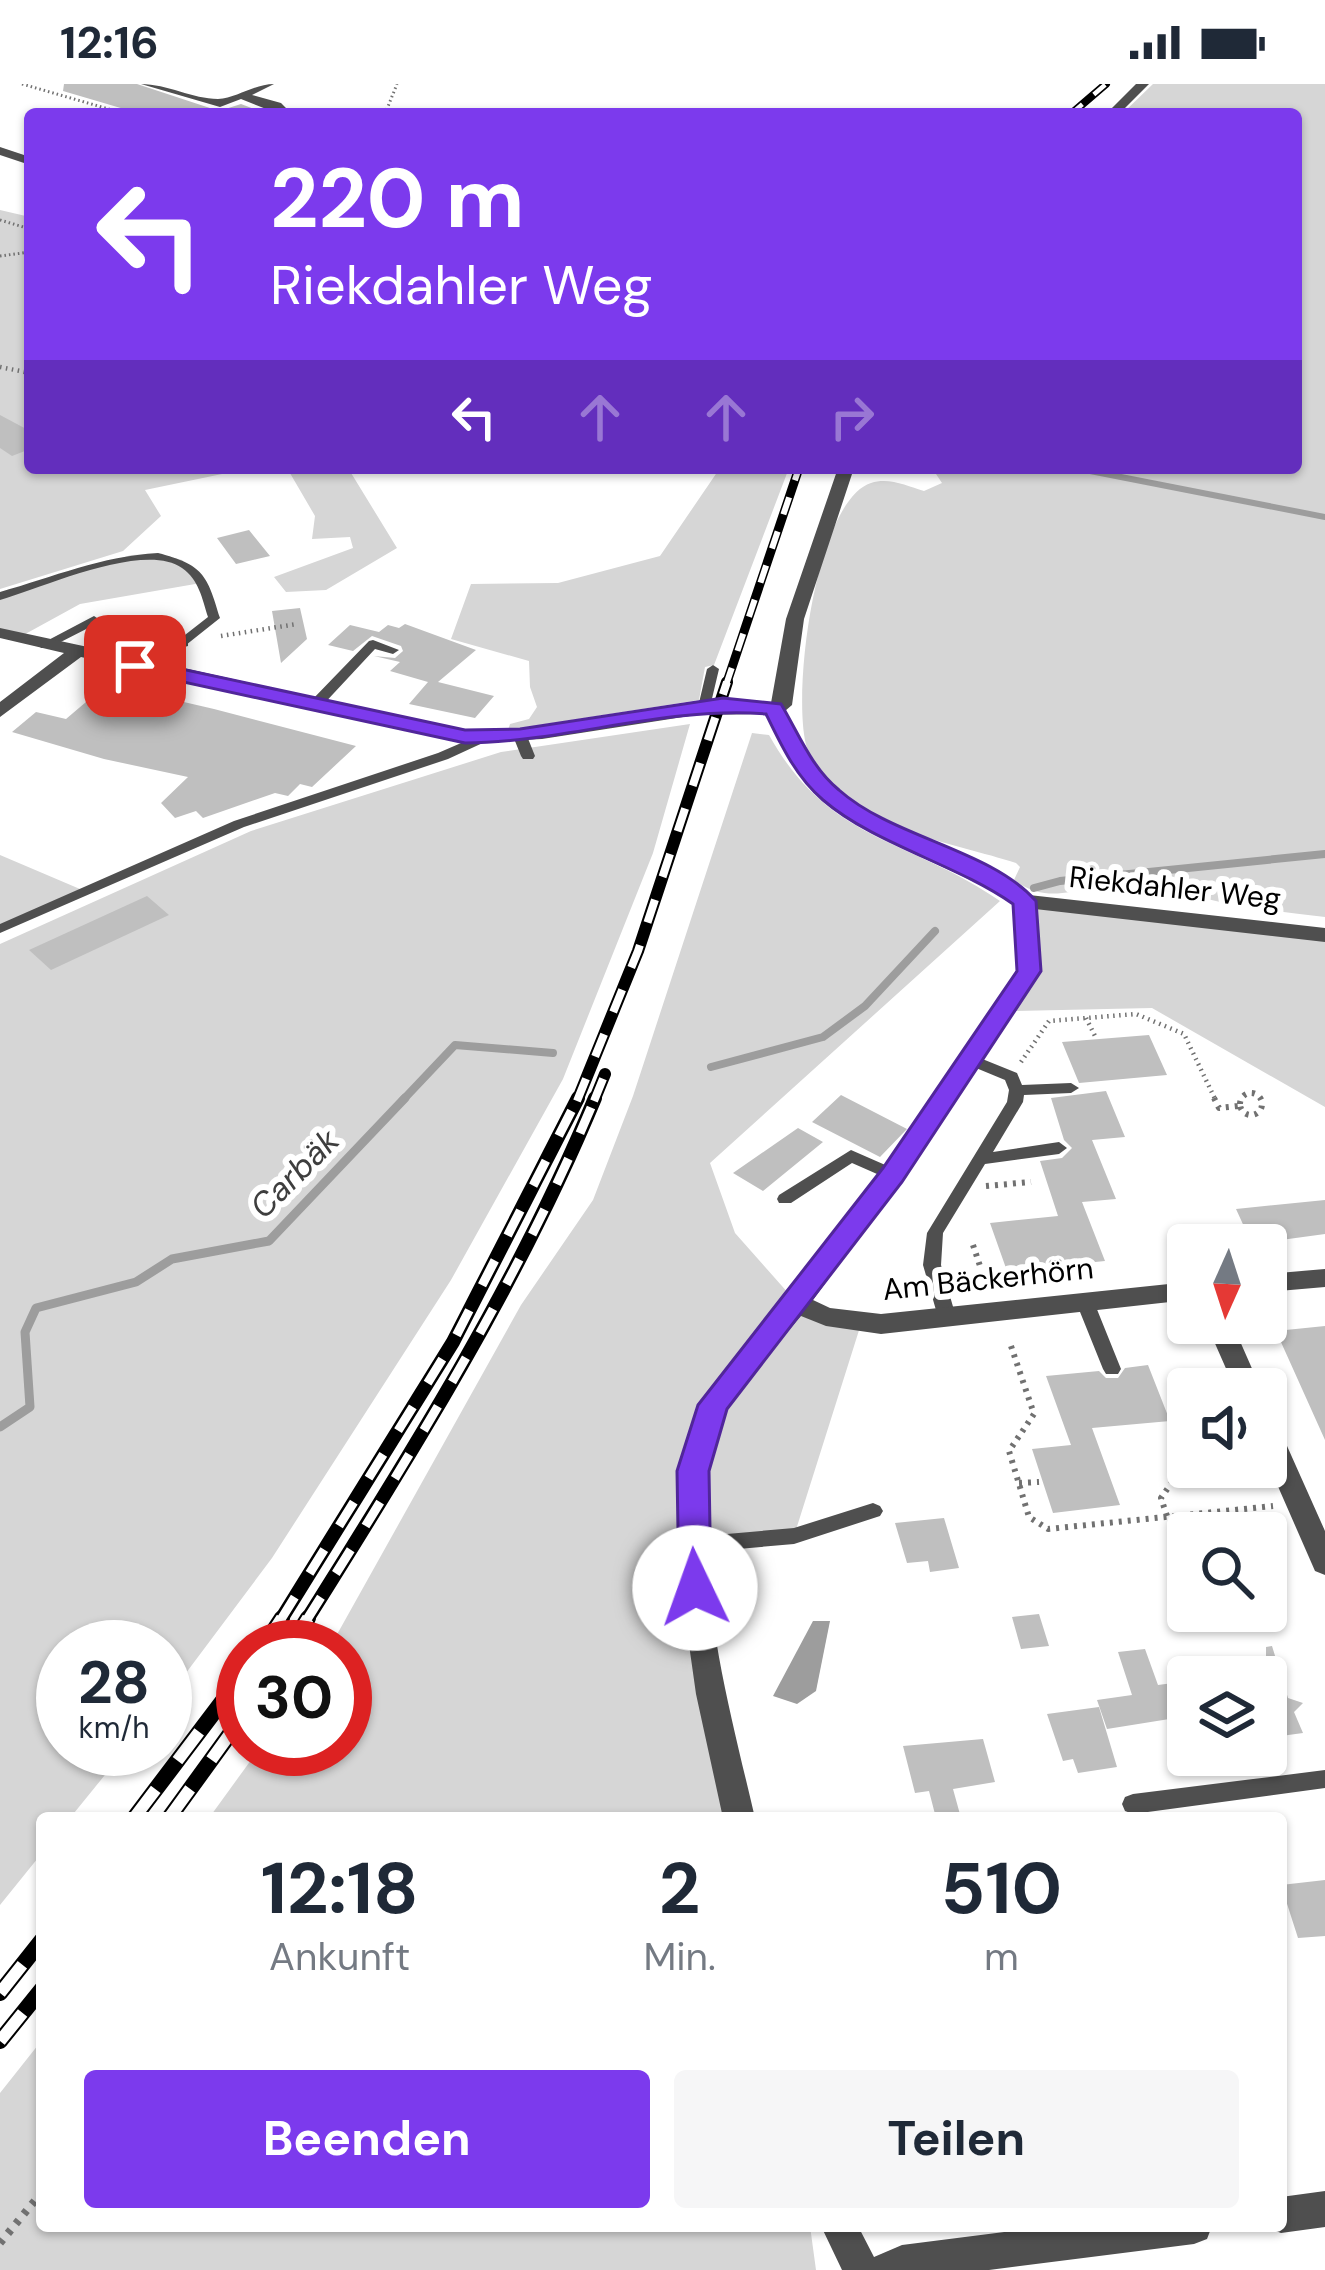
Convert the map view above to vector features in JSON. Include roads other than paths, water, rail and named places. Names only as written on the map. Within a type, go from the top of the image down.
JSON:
[{"type":"street","points":[[147,84],[220,103]]},
{"type":"street","points":[[210,108],[268,84]]},
{"type":"street","points":[[1118,108],[1143,84]]},
{"type":"street","points":[[241,95],[279,108]]},
{"type":"street","points":[[5,638],[524,746],[704,706],[773,709],[783,705],[795,619],[844,474]]},
{"type":"street","points":[[135,666],[154,650],[182,642]]},
{"type":"street","points":[[0,711],[76,652]]},
{"type":"street","name":"Riekdahler Weg","points":[[773,709],[799,760],[832,796],[886,830],[991,878],[1024,901],[1325,935]]},
{"type":"street","points":[[738,1812],[711,1694],[693,1545],[693,1471],[713,1405],[797,1304],[893,1175],[1029,971],[1024,901]]},
{"type":"street","points":[[1287,1281],[1325,1278]]},
{"type":"street","name":"Am Bäckerhörn","points":[[797,1304],[826,1318],[861,1324],[1167,1293]]},
{"type":"street","points":[[1287,1475],[1325,1563]]},
{"type":"street","points":[[1287,2214],[1325,2209]]},
{"type":"street","points":[[842,2232],[861,2270]]},
{"type":"street","points":[[885,2270],[902,2263],[1147,2232]]},
{"type":"lane","points":[[0,596],[131,555],[160,554],[182,560],[212,595],[214,618],[182,642]]},
{"type":"lane","points":[[45,645],[94,620]]},
{"type":"lane","points":[[315,705],[374,644],[393,650]]},
{"type":"lane","points":[[116,683],[135,666]]},
{"type":"lane","points":[[704,706],[713,669]]},
{"type":"lane","points":[[0,929],[238,824],[443,756],[482,738]]},
{"type":"lane","points":[[970,1059],[1014,1084],[1071,1088]]},
{"type":"lane","points":[[947,1317],[932,1248],[942,1219],[1015,1102],[1014,1084]]},
{"type":"lane","points":[[980,1159],[1059,1148]]},
{"type":"lane","points":[[785,1199],[851,1156],[893,1175]]},
{"type":"lane","points":[[1085,1302],[1112,1369]]},
{"type":"lane","points":[[693,1545],[794,1536],[873,1511]]},
{"type":"lane","points":[[1133,1804],[1325,1779]]},
{"type":"waterway","points":[[1106,474],[1325,517]]},
{"type":"waterway","name":"Carbäk","points":[[1034,888],[1060,881],[1325,854]]},
{"type":"waterway","name":"Carbäk","points":[[711,1067],[823,1037],[865,1006],[935,931]]},
{"type":"waterway","name":"Carbäk","points":[[402,1101],[455,1045],[553,1053]]},
{"type":"waterway","name":"Carbäk","points":[[0,1427],[30,1407],[25,1332],[36,1308],[136,1282],[172,1259],[269,1241],[405,1098]]},
{"type":"railway","points":[[1078,108],[1106,84]]},
{"type":"railway","points":[[726,684],[797,474]]},
{"type":"railway","points":[[577,1101],[638,951],[726,684]]},
{"type":"railway","points":[[594,1101],[605,1074]]},
{"type":"railway","points":[[281,1620],[453,1342],[578,1098]]},
{"type":"railway","points":[[307,1620],[498,1300],[595,1098]]},
{"type":"railway","points":[[139,1812],[216,1710]]},
{"type":"railway","points":[[173,1812],[216,1753]]},
{"type":"railway","points":[[0,1993],[36,1948]]},
{"type":"railway","points":[[0,2041],[36,1996]]}]
